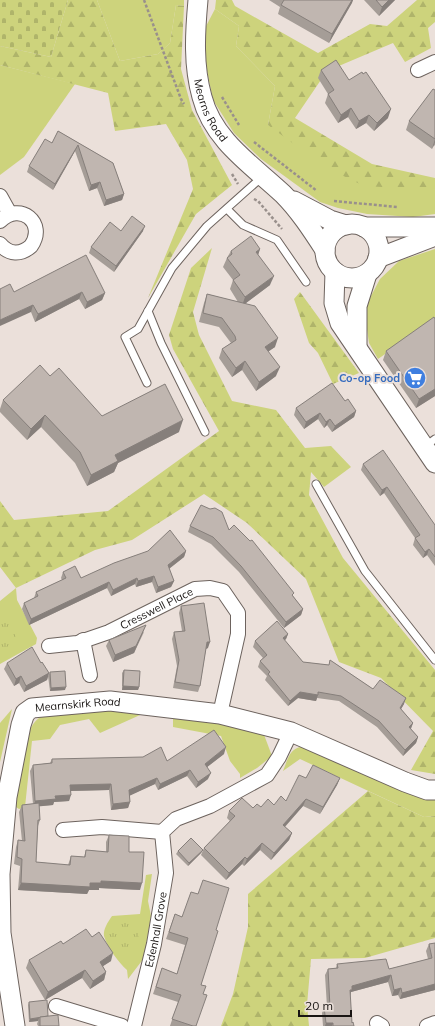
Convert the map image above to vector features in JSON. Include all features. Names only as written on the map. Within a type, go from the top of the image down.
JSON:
[{"type":"street","name":"Mearns Road","points":[[198,0],[195,33],[197,73],[202,98],[214,125],[232,148],[262,177],[283,194],[312,211],[355,226]]},
{"type":"street","points":[[418,70],[435,62]]},
{"type":"street","name":"Mearns Road","points":[[283,194],[306,222],[325,250]]},
{"type":"street","points":[[0,196],[5,217],[22,214],[32,220],[36,227],[35,240],[26,251],[12,253],[0,245]]},
{"type":"street","points":[[355,226],[371,232],[379,249],[376,264],[367,274],[357,306],[357,346]]},
{"type":"street","points":[[367,274],[350,278],[335,272],[329,266],[325,250],[327,241],[331,234],[355,226],[399,228],[435,227]]},
{"type":"street","points":[[378,258],[435,236]]},
{"type":"street","points":[[335,272],[334,303],[340,322],[429,443],[435,463]]},
{"type":"street","name":"Cresswell Place","points":[[49,646],[83,640],[109,632],[195,589],[210,588],[224,591],[238,613],[238,634],[220,714]]},
{"type":"street","points":[[83,640],[90,675]]},
{"type":"street","name":"Mearnskirk Road","points":[[15,1026],[1,934],[0,890],[7,797],[21,725],[25,713],[32,708],[110,701],[220,714],[290,732],[405,782],[427,790],[435,790]]},
{"type":"street","points":[[63,830],[102,827],[162,832],[176,819],[210,806],[266,775],[279,757],[290,732]]},
{"type":"street","name":"Edenhall Grove","points":[[134,1026],[154,944],[166,873],[162,832]]},
{"type":"street","points":[[56,1006],[122,1026]]},
{"type":"street","points":[[427,1026],[435,1023]]},
{"type":"lane","points":[[148,383],[125,337],[138,329],[172,268],[207,226],[262,177]]},
{"type":"lane","points":[[227,209],[243,225],[277,240],[306,282]]},
{"type":"lane","points":[[148,312],[161,343],[205,432]]},
{"type":"lane","points":[[316,484],[365,571],[435,660]]},
{"type":"path","points":[[144,0],[185,105]]},
{"type":"path","points":[[221,93],[240,127]]},
{"type":"path","points":[[250,139],[319,192]]},
{"type":"path","points":[[332,201],[402,208],[399,228]]},
{"type":"green space","points":[[0,0],[68,0],[51,57],[0,46]]},
{"type":"green space","points":[[68,0],[97,0],[120,61],[158,54],[170,43],[176,5],[184,6],[181,69],[192,110],[232,185],[196,214],[148,298],[193,189],[187,160],[166,124],[115,131],[108,93],[0,65],[0,46],[51,57]]},
{"type":"green space","points":[[97,0],[184,0],[184,6],[176,5],[170,43],[158,54],[120,61]]},
{"type":"green space","points":[[216,0],[232,0],[235,6],[318,53],[370,24],[387,26],[417,0],[435,0],[435,22],[428,28],[431,48],[405,62],[393,43],[327,71],[295,118],[372,164],[435,178],[435,190],[364,186],[325,167],[268,125],[275,86],[236,46],[239,26],[215,9]]},
{"type":"green space","points":[[215,9],[239,26],[236,46],[275,86],[268,125],[435,190],[435,214],[413,217],[367,214],[338,208],[320,202],[261,159],[234,133],[213,100],[206,66],[204,30]]},
{"type":"green space","points":[[0,65],[75,84],[24,157],[0,175]]},
{"type":"green space","points":[[212,248],[193,312],[199,335],[232,401],[276,410],[305,448],[331,446],[351,467],[324,487],[311,472],[309,495],[343,558],[435,670],[435,774],[411,770],[433,731],[381,678],[339,662],[306,579],[247,523],[204,494],[132,540],[95,550],[16,588],[0,567],[0,501],[14,520],[108,511],[219,431],[173,349],[169,335],[191,268]]},
{"type":"green space","points":[[435,249],[435,319],[378,359],[369,343],[364,309],[380,279],[399,261]]},
{"type":"green space","points":[[300,292],[359,373],[333,384],[318,353],[309,343],[294,299]]},
{"type":"green space","points":[[16,588],[17,600],[37,638],[36,644],[0,664],[0,601]]},
{"type":"green space","points":[[0,617],[12,622],[16,633],[12,643],[7,647],[0,649]]},
{"type":"green space","points":[[102,708],[149,711],[100,733],[89,719],[60,725],[50,739],[32,741],[25,807],[19,809],[13,805],[18,771],[24,745],[33,725],[39,718],[69,711]]},
{"type":"green space","points":[[12,709],[0,762],[0,723]]},
{"type":"green space","points":[[173,714],[263,732],[272,756],[257,768],[240,778],[240,774],[230,761],[221,736],[173,727]]},
{"type":"green space","points":[[309,745],[435,796],[435,816],[424,817],[300,759],[283,771],[289,756],[294,750]]},
{"type":"green space","points":[[368,791],[424,817],[435,816],[435,938],[365,958],[311,959],[307,1005],[309,1026],[221,1026],[233,994],[248,927],[248,894]]},
{"type":"green space","points":[[152,874],[148,901],[151,916],[144,958],[128,979],[127,970],[110,950],[104,936],[104,931],[112,916],[140,914],[146,875]]},
{"type":"green space","points":[[124,919],[135,923],[139,934],[135,945],[124,949],[113,945],[109,934],[113,923]]},
{"type":"building","points":[[284,0],[352,0],[332,34],[281,5]]},
{"type":"building","points":[[376,0],[389,0],[382,7]]},
{"type":"building","points":[[336,60],[349,80],[362,72],[363,74],[366,72],[391,109],[377,123],[369,115],[359,121],[351,108],[341,115],[328,94],[334,90],[321,70]]},
{"type":"building","points":[[433,89],[435,90],[435,139],[409,121]]},
{"type":"building","points":[[58,131],[113,163],[124,194],[106,200],[100,182],[91,185],[78,145],[55,184],[29,166],[45,139],[52,143]]},
{"type":"building","points":[[132,216],[145,226],[116,266],[91,247],[110,222],[121,231]]},
{"type":"building","points":[[251,236],[260,249],[256,252],[274,276],[245,297],[233,280],[240,275],[227,258],[232,254],[231,251]]},
{"type":"building","points":[[86,255],[105,293],[87,302],[82,292],[38,314],[33,305],[0,320],[0,289],[10,284],[14,292]]},
{"type":"building","points":[[207,294],[255,306],[278,338],[265,347],[280,367],[259,382],[245,361],[236,368],[222,349],[236,340],[235,336],[222,318],[203,313]]},
{"type":"building","name":"Co-op Food","points":[[434,317],[435,389],[419,399],[386,351]]},
{"type":"building","points":[[40,365],[50,376],[59,368],[102,416],[165,384],[183,420],[115,455],[118,461],[91,475],[80,452],[45,415],[31,429],[3,400]]},
{"type":"building","points":[[332,383],[345,401],[348,399],[356,411],[335,426],[330,419],[326,422],[320,413],[306,422],[296,408]]},
{"type":"building","points":[[383,450],[435,525],[435,557],[429,549],[425,552],[415,538],[420,535],[387,487],[382,490],[363,464]]},
{"type":"building","points":[[201,505],[210,509],[215,508],[222,512],[229,530],[234,525],[250,541],[252,540],[294,593],[292,595],[303,609],[286,622],[241,566],[213,537],[190,526]]},
{"type":"building","points":[[170,530],[186,551],[168,565],[174,581],[158,587],[154,576],[138,581],[137,578],[113,590],[109,582],[31,619],[24,603],[38,596],[36,592],[66,578],[63,572],[75,566],[81,578],[114,563],[148,551]]},
{"type":"building","points":[[204,603],[210,642],[207,642],[200,686],[175,682],[179,660],[174,632],[185,631],[181,606]]},
{"type":"building","points":[[277,621],[288,634],[283,638],[303,662],[329,665],[330,660],[373,689],[380,680],[406,698],[400,708],[413,723],[409,727],[418,737],[405,750],[379,721],[341,696],[318,692],[318,695],[300,692],[290,701],[268,674],[270,672],[260,661],[267,655],[255,641]]},
{"type":"building","points":[[146,625],[136,646],[115,655],[109,640]]},
{"type":"building","points":[[32,647],[41,663],[42,662],[49,673],[26,686],[21,676],[16,679],[7,663]]},
{"type":"building","points":[[124,670],[140,671],[139,687],[123,686]]},
{"type":"building","points":[[65,671],[66,687],[51,688],[50,672]]},
{"type":"building","points":[[214,730],[226,747],[205,764],[211,773],[198,782],[190,770],[160,784],[157,778],[129,790],[130,802],[113,804],[111,784],[70,785],[71,795],[55,796],[56,799],[35,801],[33,765],[52,763],[52,759],[143,757],[161,747],[167,761]]},
{"type":"building","points":[[313,765],[340,778],[323,807],[306,799],[283,825],[292,833],[274,853],[262,843],[247,859],[245,857],[229,873],[204,848],[235,816],[229,811],[242,798],[253,808],[257,804],[261,807],[268,799],[274,805],[281,796],[286,801],[299,775],[306,778]]},
{"type":"building","points":[[39,803],[40,820],[38,820],[36,862],[70,865],[71,856],[85,857],[86,850],[108,852],[109,835],[129,836],[129,852],[144,852],[142,883],[101,881],[101,883],[90,883],[90,887],[21,883],[22,859],[17,857],[18,840],[25,841],[22,805]]},
{"type":"building","points":[[191,838],[203,850],[189,863],[178,851]]},
{"type":"building","points":[[203,880],[229,888],[216,930],[218,931],[201,985],[206,986],[203,994],[207,995],[196,1026],[193,1026],[172,1019],[181,995],[156,987],[162,968],[177,974],[188,938],[169,932],[175,914],[182,917],[191,892],[198,894]]},
{"type":"building","points":[[86,929],[92,937],[99,932],[113,953],[100,962],[106,972],[93,981],[85,970],[48,992],[29,960],[61,941],[63,944]]},
{"type":"building","points":[[435,943],[435,984],[402,993],[401,988],[394,990],[391,975],[352,986],[352,990],[350,990],[352,1023],[353,1022],[354,1026],[333,1026],[333,1023],[326,1023],[324,1007],[330,1007],[328,969],[338,968],[337,964],[386,959],[389,969],[432,958],[429,944]]},
{"type":"building","points":[[47,1000],[48,1016],[30,1019],[29,1002]]},
{"type":"building","points":[[58,1015],[59,1026],[40,1026],[40,1017]]},
{"type":"place","name":"Co-op Food","points":[[415,378]]}]
